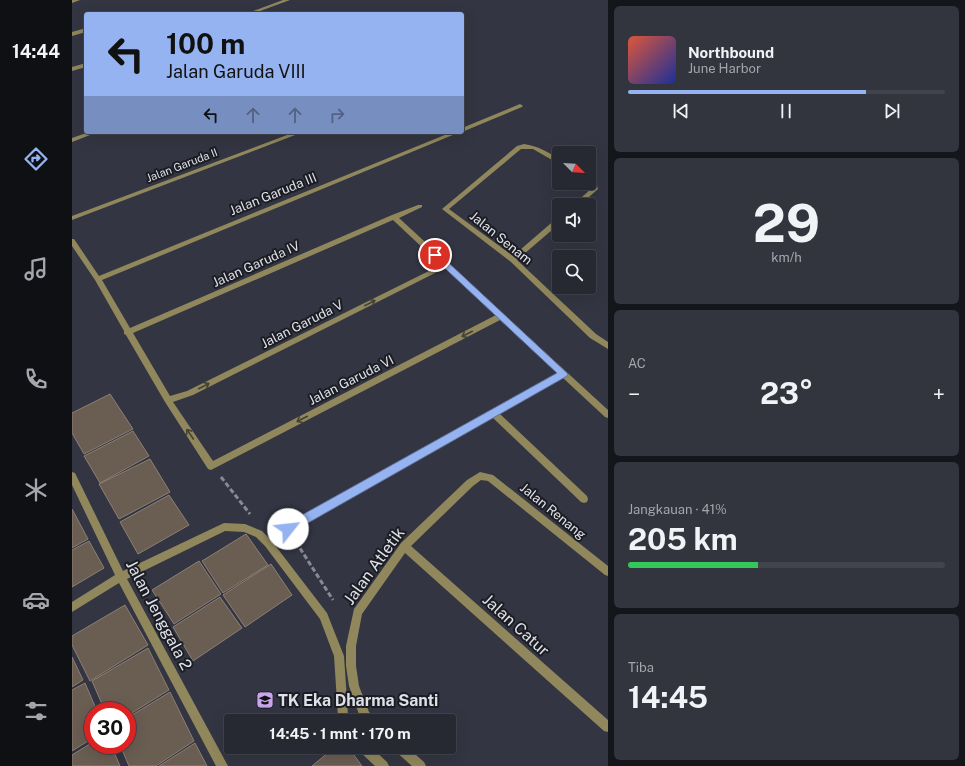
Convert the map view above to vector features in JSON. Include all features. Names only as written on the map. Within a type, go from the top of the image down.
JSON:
[{"type":"street","points":[[72,2],[78,0]]},
{"type":"street","points":[[253,12],[288,0]]},
{"type":"street","points":[[72,34],[84,31]]},
{"type":"street","points":[[72,69],[84,66]]},
{"type":"street","points":[[464,129],[520,106]]},
{"type":"street","points":[[72,140],[89,134]]},
{"type":"street","name":"Jalan Garuda II","points":[[72,218],[295,134]]},
{"type":"street","name":"Jalan Garuda III","points":[[98,279],[452,134]]},
{"type":"street","name":"Jalan Senam","points":[[552,158],[524,145],[513,150],[445,209],[512,260],[593,336],[608,346]]},
{"type":"street","points":[[584,198],[594,190]]},
{"type":"street","name":"Jalan Garuda IV","points":[[127,332],[420,206]]},
{"type":"street","points":[[394,217],[608,415]]},
{"type":"street","points":[[512,260],[552,226]]},
{"type":"street","points":[[72,241],[98,279],[127,332],[168,400],[211,466]]},
{"type":"street","name":"Jalan Garuda V","points":[[168,400],[190,393],[446,265]]},
{"type":"street","name":"Jalan Garuda VI","points":[[211,466],[501,316]]},
{"type":"street","points":[[276,533],[288,529],[564,374]]},
{"type":"street","points":[[494,413],[584,499]]},
{"type":"street","name":"Jalan Jenggala 2","points":[[72,476],[121,577],[222,766]]},
{"type":"street","name":"Jalan Atletik","points":[[364,714],[354,686],[351,666],[351,646],[356,612],[404,546],[470,483],[480,476]]},
{"type":"street","name":"Jalan Renang","points":[[480,476],[490,478],[608,572]]},
{"type":"street","points":[[72,607],[121,577],[224,527],[245,528],[259,534],[268,543],[324,616],[339,656],[343,714]]},
{"type":"street","name":"Jalan Catur","points":[[404,546],[608,727]]},
{"type":"street","points":[[370,754],[383,766]]},
{"type":"street","points":[[407,754],[420,766]]},
{"type":"path","points":[[211,466],[254,519],[264,527],[276,533]]},
{"type":"path","points":[[295,541],[335,604]]},
{"type":"building","points":[[110,394],[133,429],[84,454],[72,433],[72,413]]},
{"type":"building","points":[[133,431],[149,456],[100,483],[84,456]]},
{"type":"building","points":[[150,459],[170,492],[119,519],[99,484]]},
{"type":"building","points":[[169,495],[189,525],[138,554],[120,522]]},
{"type":"building","points":[[72,509],[88,539],[72,548]]},
{"type":"building","points":[[246,534],[268,565],[223,593],[202,561]]},
{"type":"building","points":[[89,541],[104,568],[72,587],[72,550]]},
{"type":"building","points":[[199,561],[221,594],[174,624],[152,590]]},
{"type":"building","points":[[271,564],[292,595],[245,627],[223,595]]},
{"type":"building","points":[[220,597],[242,628],[193,661],[173,627]]},
{"type":"building","points":[[125,605],[148,645],[90,681],[72,645],[72,636]]},
{"type":"building","points":[[148,648],[169,690],[136,710],[136,702],[101,702],[92,681]]},
{"type":"building","points":[[72,657],[83,680],[72,687]]},
{"type":"building","points":[[85,683],[93,702],[84,702],[84,744],[72,751],[72,690]]},
{"type":"building","points":[[170,692],[194,741],[156,766],[129,766],[124,754],[136,754],[136,713]]},
{"type":"building","points":[[195,743],[207,766],[159,766]]},
{"type":"building","points":[[84,748],[84,754],[115,754],[120,766],[72,766],[72,755]]},
{"type":"building","points":[[327,754],[353,754],[362,766],[312,766]]},
{"type":"place","name":"TK Eka Dharma Santi","points":[[265,700]]},
{"type":"route","points":[[288,529],[564,374],[435,255]]}]
